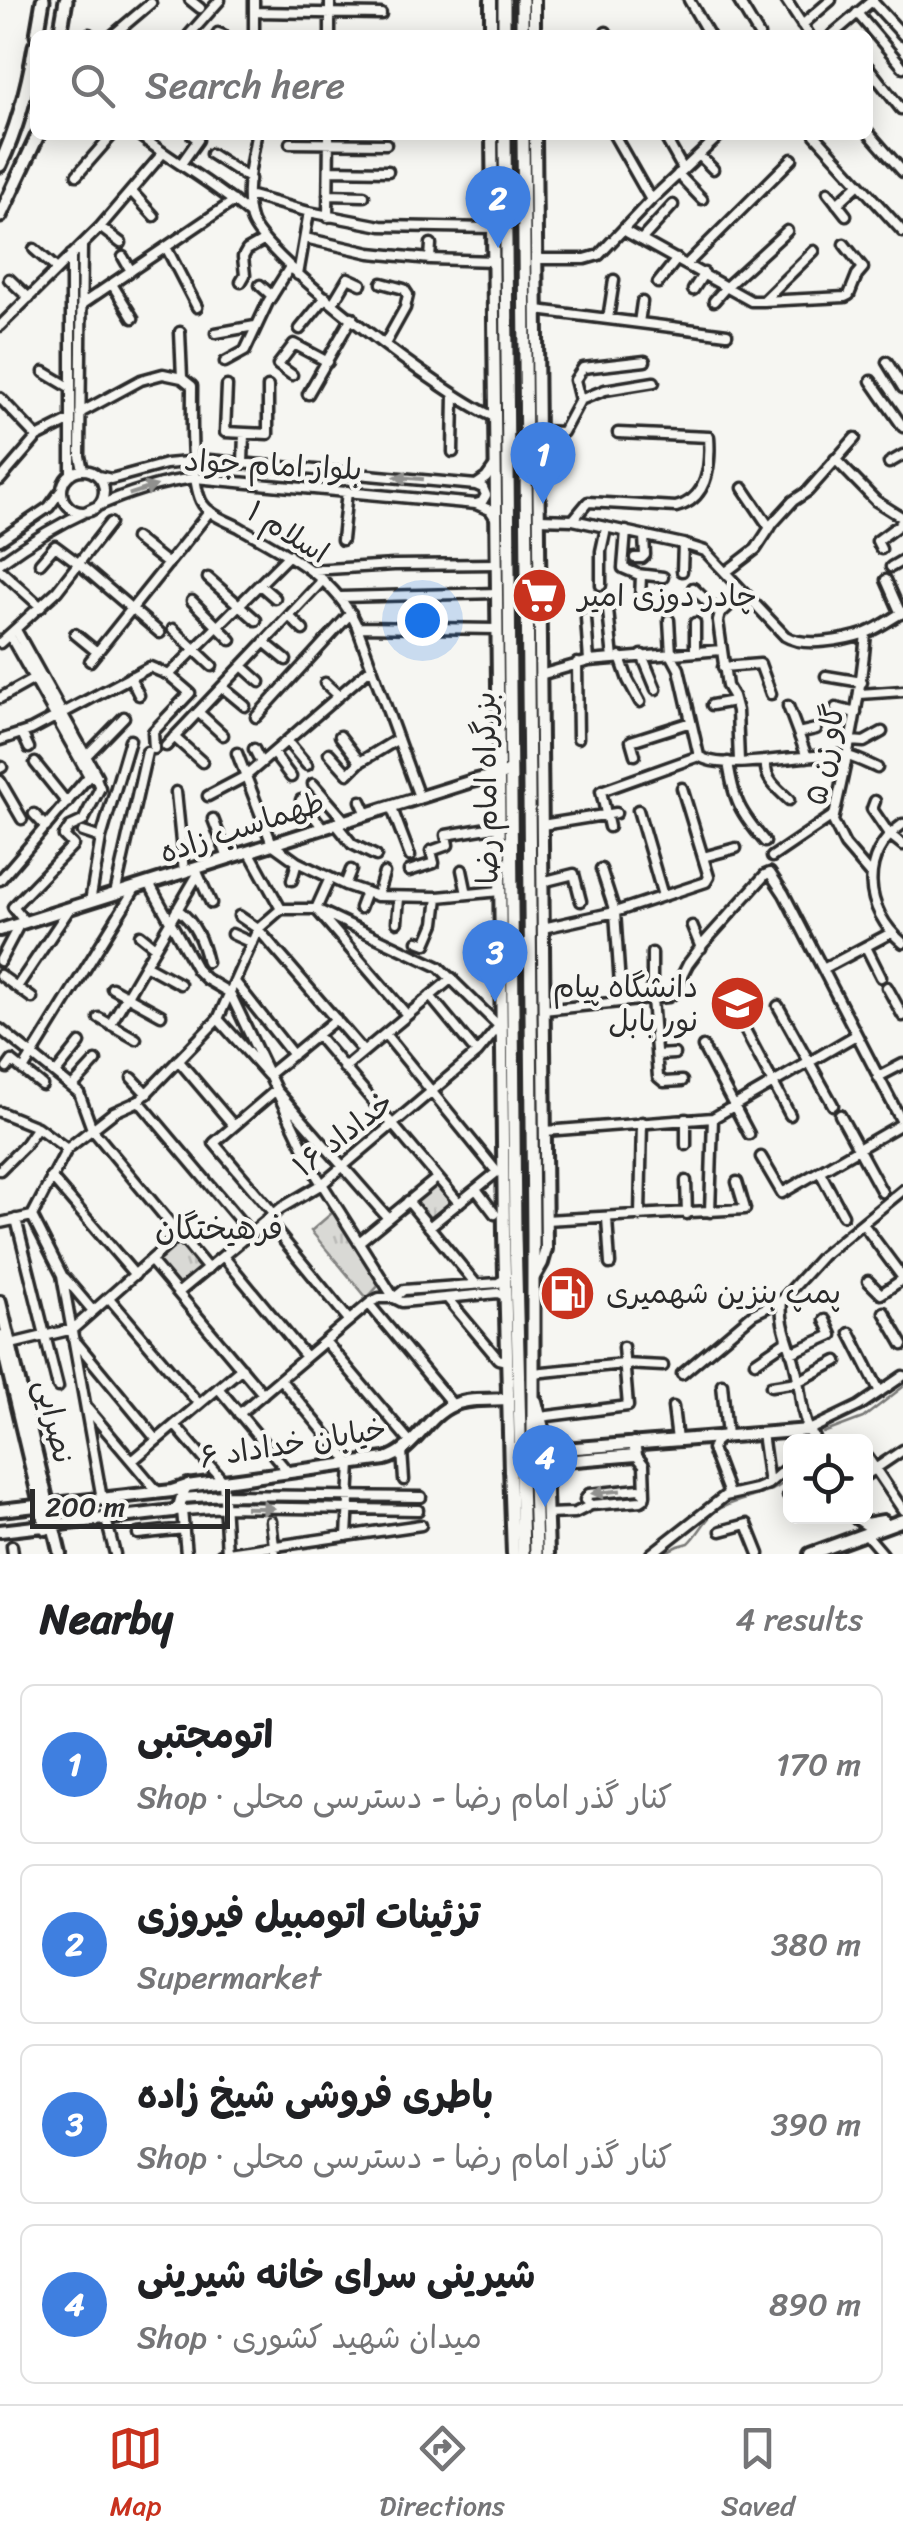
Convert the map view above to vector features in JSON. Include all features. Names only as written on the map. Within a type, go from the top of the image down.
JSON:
[{"type":"highway","points":[[38,30],[43,0]]},
{"type":"highway","points":[[61,30],[66,0]]},
{"type":"highway","points":[[504,0],[504,30]]},
{"type":"highway","points":[[522,0],[522,30]]},
{"type":"highway","points":[[0,165],[17,123],[30,73]]},
{"type":"highway","points":[[0,216],[36,140]]},
{"type":"highway","name":"بزرگراه امام رضا","points":[[505,140],[510,681],[505,772],[512,899],[518,1390],[532,1441]]},
{"type":"highway","name":"بزرگراه امام رضا","points":[[528,140],[524,152],[530,260],[526,352],[533,519],[528,645],[537,981],[532,1041],[532,1441]]},
{"type":"highway","points":[[523,1554],[532,1441]]},
{"type":"highway","points":[[532,1441],[536,1554]]},
{"type":"main road","points":[[491,0],[492,30]]},
{"type":"main road","points":[[534,0],[534,30]]},
{"type":"main road","points":[[492,140],[498,650],[505,772],[500,826],[500,1028],[513,1554]]},
{"type":"main road","points":[[530,140],[530,260],[537,310],[538,431],[533,519],[540,611],[543,928],[537,981],[544,1010],[546,1220],[545,1253],[533,1278]]},
{"type":"main road","points":[[494,348],[507,308]]},
{"type":"main road","points":[[526,352],[538,384]]},
{"type":"main road","points":[[528,645],[540,611]]},
{"type":"main road","points":[[498,650],[510,681]]},
{"type":"main road","name":"طهماسب زاده","points":[[0,930],[505,772]]},
{"type":"main road","points":[[501,930],[512,899]]},
{"type":"main road","points":[[532,1041],[544,1078]]},
{"type":"main road","points":[[504,1225],[518,1337]]},
{"type":"main road","name":"نصرایی","points":[[0,1302],[56,1554]]},
{"type":"main road","points":[[0,1336],[3,1360],[44,1505]]},
{"type":"main road","points":[[510,1472],[518,1390]]},
{"type":"main road","points":[[533,1391],[540,1417],[532,1441],[546,1514],[548,1554]]},
{"type":"main road","points":[[452,1405],[508,1400]]},
{"type":"main road","name":"خیابان خداداد ۶","points":[[0,1510],[186,1490],[223,1481],[385,1459],[407,1447],[452,1405]]},
{"type":"main road","points":[[799,1434],[810,1430],[812,1434]]},
{"type":"main road","points":[[532,1441],[551,1450],[636,1449],[677,1440],[783,1435]]},
{"type":"main road","points":[[0,1531],[177,1510],[186,1490]]},
{"type":"main road","points":[[102,1498],[106,1519]]},
{"type":"main road","points":[[867,1524],[903,1515]]},
{"type":"main road","points":[[810,1554],[866,1534],[903,1515]]},
{"type":"main road","points":[[844,1543],[855,1524]]},
{"type":"street","points":[[190,0],[200,8]]},
{"type":"street","points":[[193,30],[220,0]]},
{"type":"street","points":[[254,0],[254,30]]},
{"type":"street","points":[[330,0],[330,30]]},
{"type":"street","points":[[689,0],[706,30]]},
{"type":"street","points":[[738,0],[756,30]]},
{"type":"street","points":[[802,25],[831,0]]},
{"type":"street","points":[[841,30],[872,0],[903,35]]},
{"type":"street","points":[[789,1],[806,30]]},
{"type":"street","points":[[119,30],[151,3]]},
{"type":"street","points":[[254,12],[381,14]]},
{"type":"street","points":[[857,13],[871,30]]},
{"type":"street","points":[[873,32],[903,67]]},
{"type":"street","points":[[873,73],[901,109]]},
{"type":"street","points":[[873,138],[903,172]]},
{"type":"street","points":[[77,175],[108,140]]},
{"type":"street","points":[[146,140],[202,176],[250,216]]},
{"type":"street","points":[[181,164],[198,140]]},
{"type":"street","points":[[254,140],[248,195],[251,223],[263,241],[298,275],[384,344],[454,395],[495,417]]},
{"type":"street","points":[[290,143],[319,140]]},
{"type":"street","points":[[328,216],[329,140]]},
{"type":"street","points":[[340,140],[386,144]]},
{"type":"street","points":[[617,140],[651,200]]},
{"type":"street","points":[[666,140],[680,172],[702,199]]},
{"type":"street","points":[[530,260],[598,255],[715,140]]},
{"type":"street","points":[[820,140],[903,232]]},
{"type":"street","points":[[886,153],[896,143]]},
{"type":"street","points":[[0,326],[100,227],[163,153]]},
{"type":"street","points":[[212,154],[250,179]]},
{"type":"street","points":[[699,155],[713,169]]},
{"type":"street","points":[[658,283],[792,159]]},
{"type":"street","points":[[329,170],[388,171]]},
{"type":"street","points":[[837,204],[860,184]]},
{"type":"street","points":[[131,191],[154,216]]},
{"type":"street","points":[[828,192],[846,214]]},
{"type":"street","points":[[248,195],[382,226],[493,228]]},
{"type":"street","points":[[328,195],[364,196]]},
{"type":"street","points":[[82,304],[234,201]]},
{"type":"street","points":[[641,240],[673,205]]},
{"type":"street","points":[[298,275],[309,212]]},
{"type":"street","points":[[100,227],[121,243]]},
{"type":"street","points":[[623,230],[751,301],[849,296],[863,268],[844,244]]},
{"type":"street","points":[[714,301],[786,231]]},
{"type":"street","points":[[305,238],[370,253],[494,261]]},
{"type":"street","points":[[241,282],[245,275],[243,257],[263,241]]},
{"type":"street","points":[[82,244],[83,470]]},
{"type":"street","points":[[430,259],[431,244]]},
{"type":"street","points":[[166,247],[197,306]]},
{"type":"street","points":[[34,249],[57,269]]},
{"type":"street","points":[[763,301],[814,250]]},
{"type":"street","points":[[71,255],[71,474]]},
{"type":"street","points":[[123,258],[131,271]]},
{"type":"street","points":[[226,362],[245,351],[290,267]]},
{"type":"street","points":[[692,290],[704,273]]},
{"type":"street","points":[[300,329],[348,278],[361,284]]},
{"type":"street","points":[[9,279],[29,298]]},
{"type":"street","points":[[608,319],[614,280]]},
{"type":"street","points":[[382,283],[404,289],[408,295],[384,344]]},
{"type":"street","points":[[112,284],[133,318]]},
{"type":"street","points":[[260,286],[272,296]]},
{"type":"street","points":[[639,323],[642,302]]},
{"type":"street","points":[[537,310],[727,334]]},
{"type":"street","points":[[308,394],[352,318]]},
{"type":"street","points":[[216,333],[256,326]]},
{"type":"street","name":"اسلام ۱","points":[[180,332],[182,378],[192,386],[194,460],[200,500],[210,511],[285,559],[310,570],[340,598],[358,628],[419,797]]},
{"type":"street","points":[[292,376],[278,365],[294,344],[328,362]]},
{"type":"street","points":[[580,400],[575,380],[583,368],[645,361]]},
{"type":"street","points":[[888,362],[903,388]]},
{"type":"street","points":[[44,372],[71,388]]},
{"type":"street","points":[[80,413],[142,380],[162,374],[182,378]]},
{"type":"street","points":[[871,381],[903,427]]},
{"type":"street","points":[[538,431],[563,432],[580,400],[605,390],[654,382]]},
{"type":"street","points":[[227,386],[225,432],[244,433],[268,434],[268,388]]},
{"type":"street","points":[[453,452],[454,395]]},
{"type":"street","points":[[0,398],[38,437]]},
{"type":"street","points":[[0,480],[38,437],[71,420]]},
{"type":"street","points":[[243,463],[244,433]]},
{"type":"street","points":[[573,520],[588,502],[685,505],[706,481],[709,436],[618,433]]},
{"type":"street","points":[[726,572],[756,549],[793,501],[808,491],[855,438]]},
{"type":"street","points":[[888,464],[903,454]]},
{"type":"street","name":"بلوار امام جواد","points":[[98,476],[111,479],[194,460],[476,485]]},
{"type":"street","points":[[834,460],[876,501],[903,520],[876,541],[881,549]]},
{"type":"street","points":[[476,485],[489,476],[496,463]]},
{"type":"street","points":[[0,540],[49,507],[71,474],[83,470],[98,476],[104,496],[92,510],[82,512],[72,509],[63,498],[62,488]]},
{"type":"street","name":"بلوار امام جواد","points":[[0,566],[38,537],[92,510],[132,493],[196,478],[476,504]]},
{"type":"street","points":[[476,485],[484,488],[486,495],[476,504]]},
{"type":"street","points":[[743,488],[770,528]]},
{"type":"street","points":[[342,540],[347,491]]},
{"type":"street","points":[[476,504],[488,508],[496,519]]},
{"type":"street","points":[[90,662],[210,511]]},
{"type":"street","points":[[533,519],[573,520],[705,551],[796,643],[866,633],[902,613],[886,580]]},
{"type":"street","points":[[0,643],[58,591],[110,524]]},
{"type":"street","points":[[601,585],[606,528]]},
{"type":"street","points":[[626,531],[623,568],[664,577]]},
{"type":"street","points":[[635,558],[645,555],[644,536]]},
{"type":"street","points":[[135,538],[168,564]]},
{"type":"street","points":[[682,571],[683,544]]},
{"type":"street","points":[[40,564],[55,546],[160,633]]},
{"type":"street","points":[[394,552],[394,566]]},
{"type":"street","points":[[169,675],[285,559]]},
{"type":"street","points":[[892,567],[903,560]]},
{"type":"street","points":[[310,570],[497,564]]},
{"type":"street","points":[[0,566],[41,607]]},
{"type":"street","points":[[640,600],[641,574]]},
{"type":"street","points":[[208,578],[256,620]]},
{"type":"street","points":[[166,746],[323,580]]},
{"type":"street","points":[[260,585],[275,598]]},
{"type":"street","points":[[693,588],[720,614]]},
{"type":"street","points":[[739,761],[734,701],[723,667],[718,621],[720,614],[744,592]]},
{"type":"street","points":[[340,598],[497,593]]},
{"type":"street","points":[[192,601],[231,640]]},
{"type":"street","points":[[608,610],[617,658],[640,702]]},
{"type":"street","points":[[256,717],[351,613]]},
{"type":"street","points":[[289,616],[303,630]]},
{"type":"street","points":[[586,618],[589,660]]},
{"type":"street","points":[[669,620],[672,654],[679,669],[698,756],[706,762],[848,756],[877,768]]},
{"type":"street","points":[[694,651],[695,622]]},
{"type":"street","points":[[358,628],[498,629]]},
{"type":"street","points":[[173,629],[212,666]]},
{"type":"street","points":[[0,880],[97,773],[34,679],[13,633]]},
{"type":"street","points":[[0,960],[22,923],[13,907],[72,845],[64,836],[70,827],[82,822],[100,788],[13,633]]},
{"type":"street","name":"گاو زن ۵","points":[[866,633],[860,694],[832,821],[845,845],[870,874]]},
{"type":"street","points":[[75,634],[98,652]]},
{"type":"street","points":[[264,642],[286,660]]},
{"type":"street","points":[[540,675],[589,660],[722,650]]},
{"type":"street","points":[[642,655],[656,690]]},
{"type":"street","points":[[577,663],[578,738]]},
{"type":"street","points":[[723,667],[760,664],[771,694]]},
{"type":"street","points":[[242,666],[260,682]]},
{"type":"street","points":[[0,740],[22,733],[150,667],[169,675],[190,693],[153,732],[115,894]]},
{"type":"street","points":[[208,796],[246,776],[372,667]]},
{"type":"street","points":[[826,676],[862,682]]},
{"type":"street","points":[[130,677],[139,694]]},
{"type":"street","points":[[0,698],[34,679]]},
{"type":"street","points":[[326,683],[338,696]]},
{"type":"street","points":[[222,687],[245,706]]},
{"type":"street","points":[[860,694],[903,691]]},
{"type":"street","points":[[98,694],[104,707]]},
{"type":"street","points":[[712,705],[734,701]]},
{"type":"street","points":[[788,706],[807,757]]},
{"type":"street","points":[[836,708],[856,712]]},
{"type":"street","points":[[198,712],[223,735]]},
{"type":"street","points":[[667,716],[670,729]]},
{"type":"street","points":[[86,755],[124,717]]},
{"type":"street","points":[[636,755],[632,742],[691,722]]},
{"type":"street","points":[[798,734],[816,729]]},
{"type":"street","points":[[850,741],[864,742],[882,732]]},
{"type":"street","points":[[22,733],[29,748]]},
{"type":"street","points":[[340,736],[360,762]]},
{"type":"street","points":[[174,737],[202,762]]},
{"type":"street","points":[[329,752],[348,774],[398,739]]},
{"type":"street","points":[[90,902],[101,838],[130,740]]},
{"type":"street","points":[[287,741],[308,765]]},
{"type":"street","points":[[254,749],[261,763]]},
{"type":"street","points":[[273,752],[291,778]]},
{"type":"street","points":[[238,753],[272,844],[297,862],[377,896],[438,898],[500,891]]},
{"type":"street","points":[[608,827],[600,792],[698,756]]},
{"type":"street","points":[[766,761],[768,778],[789,800]]},
{"type":"street","points":[[35,762],[67,802]]},
{"type":"street","points":[[728,762],[738,807],[764,842]]},
{"type":"street","points":[[0,781],[22,819]]},
{"type":"street","points":[[313,784],[352,844],[376,856]]},
{"type":"street","points":[[543,928],[615,912],[706,882],[708,877],[682,788]]},
{"type":"street","points":[[176,792],[193,871],[211,903]]},
{"type":"street","points":[[243,804],[255,800]]},
{"type":"street","points":[[302,800],[323,828]]},
{"type":"street","points":[[361,801],[367,814]]},
{"type":"street","points":[[875,802],[872,809],[903,845]]},
{"type":"street","points":[[391,806],[410,856]]},
{"type":"street","points":[[638,810],[663,896]]},
{"type":"street","points":[[542,825],[616,813]]},
{"type":"street","points":[[34,814],[46,826]]},
{"type":"street","points":[[56,815],[70,827]]},
{"type":"street","points":[[772,857],[834,815]]},
{"type":"street","points":[[213,819],[228,858]]},
{"type":"street","points":[[903,824],[880,847],[870,874],[881,920],[903,943]]},
{"type":"street","points":[[409,872],[434,863],[431,852],[448,845],[446,835],[500,826]]},
{"type":"street","points":[[82,832],[101,838]]},
{"type":"street","points":[[703,858],[736,848]]},
{"type":"street","points":[[249,851],[281,910]]},
{"type":"street","points":[[0,860],[10,869]]},
{"type":"street","points":[[292,880],[297,862]]},
{"type":"street","points":[[601,869],[615,912],[621,1000]]},
{"type":"street","points":[[345,885],[350,870]]},
{"type":"street","points":[[462,870],[468,894]]},
{"type":"street","points":[[110,1024],[170,922],[193,871]]},
{"type":"street","points":[[544,1010],[673,994],[688,964],[770,873],[903,1124],[782,1192],[761,1157]]},
{"type":"street","points":[[377,896],[384,874]]},
{"type":"street","points":[[542,882],[574,874],[582,902]]},
{"type":"street","points":[[316,910],[330,878]]},
{"type":"street","points":[[149,883],[196,970],[230,993],[322,1184],[394,1298]]},
{"type":"street","points":[[24,1070],[136,887]]},
{"type":"street","points":[[360,908],[366,892]]},
{"type":"street","points":[[398,922],[399,898]]},
{"type":"street","points":[[418,941],[426,944],[435,924],[438,898]]},
{"type":"street","points":[[16,987],[70,908]]},
{"type":"street","points":[[177,909],[188,916],[195,928],[207,962]]},
{"type":"street","points":[[32,1216],[67,1149],[114,1112],[139,1101],[218,1019],[258,930],[281,910],[316,910],[389,938],[452,978],[500,1028]]},
{"type":"street","points":[[316,910],[407,1015]]},
{"type":"street","points":[[239,916],[258,930],[364,1052]]},
{"type":"street","points":[[692,926],[701,948]]},
{"type":"street","points":[[823,970],[892,933]]},
{"type":"street","points":[[232,934],[252,943]]},
{"type":"street","points":[[140,935],[155,947]]},
{"type":"street","points":[[866,947],[881,977]]},
{"type":"street","points":[[652,954],[658,1077],[664,1082],[682,1081]]},
{"type":"street","points":[[145,965],[180,984]]},
{"type":"street","points":[[0,975],[32,998]]},
{"type":"street","points":[[344,1068],[452,978]]},
{"type":"street","points":[[235,982],[293,1054]]},
{"type":"street","points":[[888,987],[903,1016]]},
{"type":"street","points":[[112,988],[161,1015]]},
{"type":"street","points":[[430,996],[476,1053]]},
{"type":"street","points":[[778,1006],[833,1105]]},
{"type":"street","points":[[99,1018],[136,1040]]},
{"type":"street","points":[[218,1019],[268,1075]]},
{"type":"street","points":[[268,1075],[336,1019]]},
{"type":"street","points":[[743,1026],[790,1115]]},
{"type":"street","points":[[0,1028],[73,1086],[82,1098],[92,1130],[208,1269]]},
{"type":"street","name":"خداداد ۱۶","points":[[178,1293],[286,1204],[344,1166],[500,1028]]},
{"type":"street","points":[[385,1034],[497,1172],[430,1228]]},
{"type":"street","points":[[316,1035],[459,1203]]},
{"type":"street","points":[[544,1132],[713,1118],[856,1035]]},
{"type":"street","points":[[56,1073],[80,1043]]},
{"type":"street","points":[[703,1047],[749,1134]]},
{"type":"street","points":[[657,1055],[674,1054]]},
{"type":"street","points":[[178,1060],[234,1126]]},
{"type":"street","points":[[7,1068],[12,1061],[42,1086]]},
{"type":"street","points":[[73,1086],[96,1062]]},
{"type":"street","points":[[878,1077],[903,1064]]},
{"type":"street","points":[[132,1078],[146,1094]]},
{"type":"street","points":[[276,1090],[214,1143],[349,1320]]},
{"type":"street","points":[[276,1090],[388,1218]]},
{"type":"street","points":[[139,1101],[251,1234]]},
{"type":"street","points":[[840,1115],[882,1192]]},
{"type":"street","points":[[3,1117],[37,1127],[67,1149]]},
{"type":"street","points":[[710,1212],[713,1118]]},
{"type":"street","points":[[686,1120],[686,1144]]},
{"type":"street","points":[[640,1216],[642,1122]]},
{"type":"street","points":[[0,1170],[37,1127]]},
{"type":"street","points":[[820,1172],[844,1216]]},
{"type":"street","points":[[51,1176],[135,1274]]},
{"type":"street","points":[[359,1242],[437,1178]]},
{"type":"street","points":[[686,1180],[687,1214]]},
{"type":"street","points":[[546,1220],[746,1209],[737,1182]]},
{"type":"street","points":[[476,1190],[495,1214]]},
{"type":"street","points":[[682,1374],[754,1314],[782,1300],[822,1256],[903,1190]]},
{"type":"street","points":[[408,1201],[476,1284]]},
{"type":"street","points":[[0,1224],[32,1216]]},
{"type":"street","points":[[32,1216],[62,1274],[93,1311]]},
{"type":"street","points":[[607,1218],[610,1264]]},
{"type":"street","points":[[16,1220],[58,1387]]},
{"type":"street","points":[[863,1224],[903,1278],[881,1294],[868,1281]]},
{"type":"street","points":[[11,1344],[72,1330],[180,1235]]},
{"type":"street","points":[[222,1256],[306,1357]]},
{"type":"street","points":[[151,1260],[263,1394]]},
{"type":"street","points":[[62,1274],[102,1498]]},
{"type":"street","points":[[394,1298],[402,1290],[500,1282],[505,1278]]},
{"type":"street","points":[[240,1414],[379,1298],[402,1302],[498,1293],[506,1297]]},
{"type":"street","points":[[108,1298],[199,1404]]},
{"type":"street","points":[[447,1298],[498,1359],[507,1361]]},
{"type":"street","points":[[782,1300],[786,1341],[810,1430],[859,1406],[903,1376]]},
{"type":"street","points":[[368,1304],[452,1405]]},
{"type":"street","points":[[884,1312],[903,1345]]},
{"type":"street","points":[[791,1352],[832,1334],[825,1320]]},
{"type":"street","points":[[850,1333],[880,1392]]},
{"type":"street","points":[[74,1341],[157,1440]]},
{"type":"street","points":[[325,1341],[407,1447],[404,1480]]},
{"type":"street","points":[[755,1362],[786,1341]]},
{"type":"street","points":[[540,1417],[628,1406],[624,1347]]},
{"type":"street","points":[[771,1386],[798,1382],[837,1361]]},
{"type":"street","points":[[533,1374],[624,1364],[663,1366]]},
{"type":"street","points":[[132,1461],[242,1368]]},
{"type":"street","points":[[280,1379],[351,1464],[347,1536]]},
{"type":"street","points":[[722,1384],[725,1436],[714,1442],[712,1449],[729,1494]]},
{"type":"street","points":[[218,1388],[288,1472]]},
{"type":"street","points":[[84,1405],[164,1492]]},
{"type":"street","points":[[673,1407],[677,1440]]},
{"type":"street","points":[[175,1425],[223,1481],[224,1554],[274,1550],[421,1525]]},
{"type":"street","points":[[762,1433],[768,1477]]},
{"type":"street","points":[[546,1514],[641,1501],[645,1495],[644,1465],[636,1449]]},
{"type":"street","points":[[875,1468],[903,1450]]},
{"type":"street","points":[[873,1465],[903,1515]]},
{"type":"street","points":[[651,1554],[729,1494],[756,1489],[783,1472]]},
{"type":"street","points":[[186,1490],[224,1495],[421,1497]]},
{"type":"street","points":[[186,1554],[184,1529],[177,1510],[418,1510]]},
{"type":"street","points":[[106,1519],[115,1554]]},
{"type":"street","points":[[270,1521],[274,1550]]},
{"type":"street","points":[[722,1531],[747,1524],[758,1554]]},
{"type":"street","points":[[138,1534],[184,1529]]},
{"type":"street","points":[[866,1534],[884,1554]]},
{"type":"shaded area","name":"دانشگاه پیام نور بابل","points":[[749,982],[762,1003],[726,1027],[712,1006]]},
{"type":"green space","points":[[436,1184],[452,1203],[430,1221],[414,1202]]},
{"type":"green space","points":[[333,1212],[379,1285],[367,1298],[311,1231]]},
{"type":"green space","points":[[180,1241],[202,1267],[179,1287],[157,1261]]},
{"type":"waterway","points":[[823,1433],[863,1418],[903,1387]]},
{"type":"waterway","points":[[662,1554],[689,1543],[716,1511],[783,1483]]},
{"type":"place","name":"تزئینات اتومبیل فیروزی","points":[[498,248]]},
{"type":"place","name":"اتومجتبی","points":[[543,504]]},
{"type":"place","name":"چادر دوزی امیر","points":[[539,596]]},
{"type":"place","name":"باطری فروشی شیخ زاده","points":[[495,1002]]},
{"type":"place","name":"دانشگاه پیام نور بابل","points":[[737,1004]]},
{"type":"place","name":"پمپ بنزین شهمیری","points":[[567,1293]]},
{"type":"place","name":"شیرینی سرای خانه شیرینی","points":[[545,1507]]},
{"type":"district","name":"فرهیختگان","points":[[219,1228]]}]
